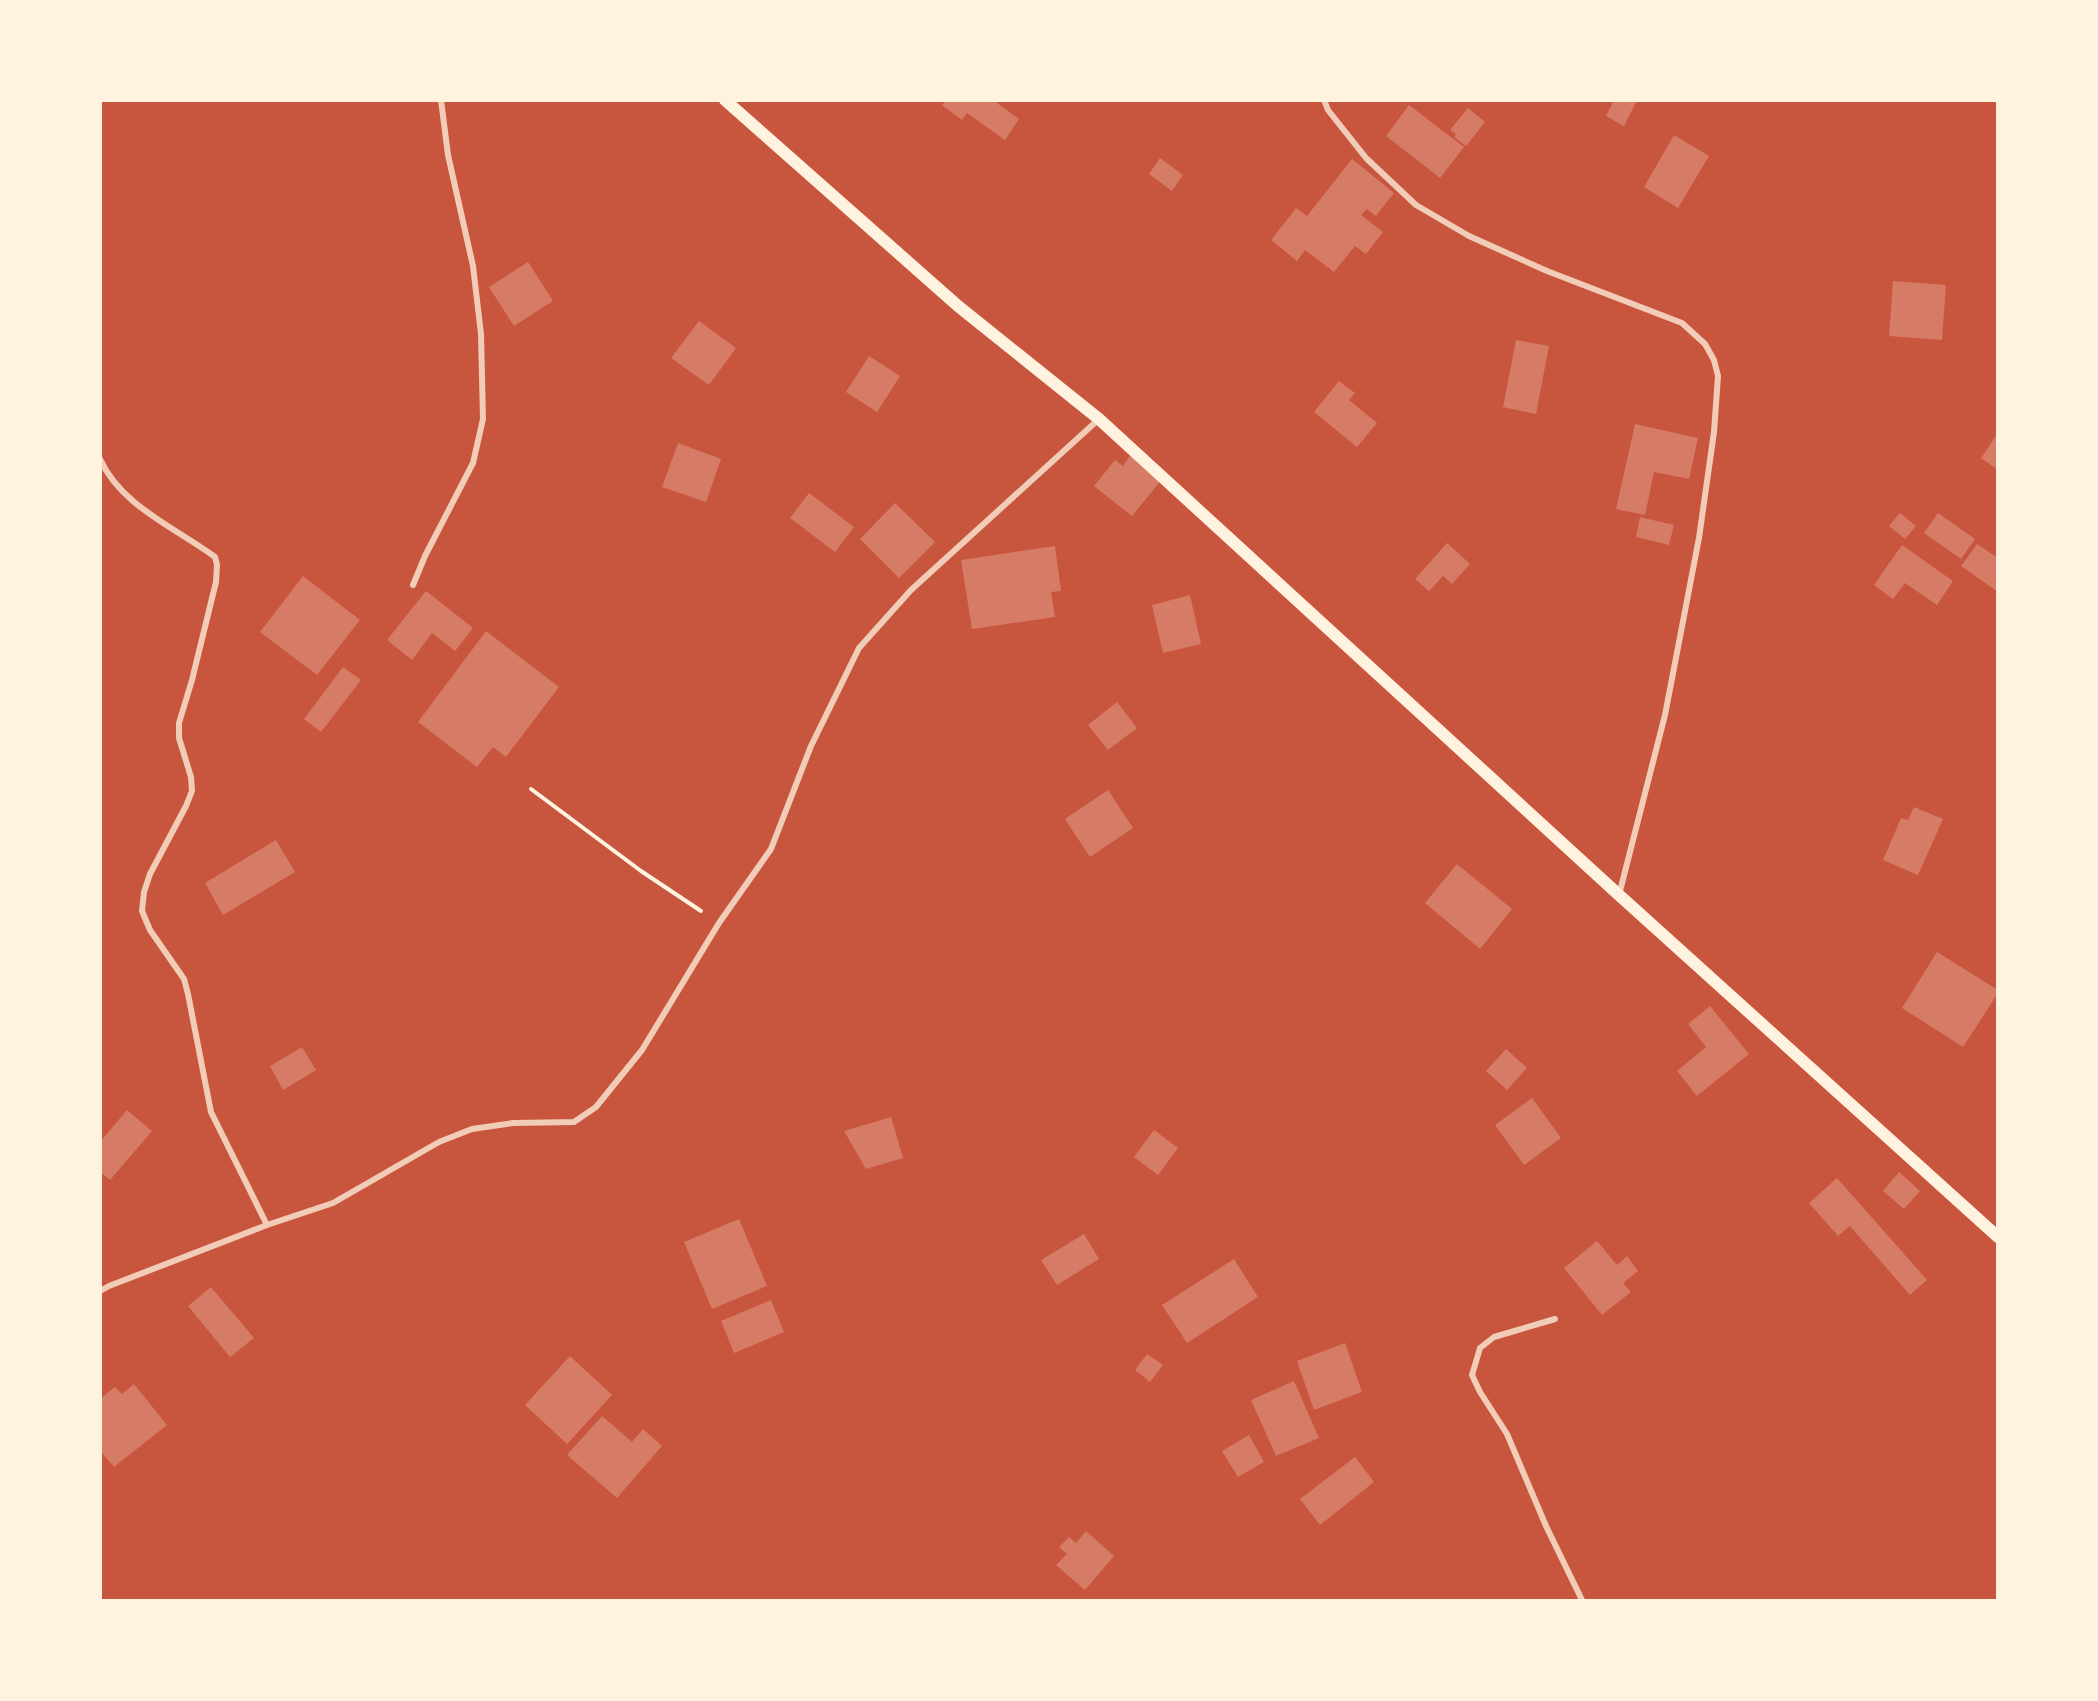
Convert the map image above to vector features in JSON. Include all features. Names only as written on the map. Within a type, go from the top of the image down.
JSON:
[{"type":"main road","points":[[725,100],[958,306],[1099,419],[1619,895],[1998,1237]]},
{"type":"street","points":[[413,585],[425,556],[473,463],[483,419],[481,333],[473,266],[448,155],[441,100]]},
{"type":"street","points":[[1324,100],[1328,110],[1366,158],[1416,205],[1469,236],[1547,271],[1682,323],[1705,344],[1714,360],[1718,376],[1714,432],[1699,538],[1665,715],[1619,895]]},
{"type":"street","points":[[100,1291],[267,1225],[333,1203],[439,1142],[472,1129],[513,1123],[574,1122],[596,1107],[642,1050],[719,923],[771,849],[811,746],[859,648],[910,590],[1099,419]]},
{"type":"street","points":[[100,459],[116,484],[138,505],[214,557],[218,565],[192,680],[179,723],[179,738],[191,777],[192,791],[150,874],[144,892],[142,911],[150,930],[184,979],[211,1113],[267,1225]]},
{"type":"street","points":[[1555,1319],[1494,1336],[1480,1348],[1472,1375],[1507,1434],[1546,1526],[1582,1600]]},
{"type":"path","points":[[531,789],[641,871],[719,923]]},
{"type":"building","points":[[946,100],[993,100],[1019,119],[1005,140],[967,113],[962,120],[942,105]]},
{"type":"building","points":[[1614,100],[1637,100],[1624,126],[1606,116]]},
{"type":"building","points":[[1409,105],[1464,147],[1440,178],[1386,136]]},
{"type":"building","points":[[1468,108],[1485,122],[1466,146],[1454,137],[1456,134],[1450,130]]},
{"type":"building","points":[[1674,135],[1709,156],[1678,208],[1644,187]]},
{"type":"building","points":[[1160,158],[1183,175],[1172,191],[1149,174]]},
{"type":"building","points":[[1352,159],[1394,193],[1376,216],[1367,209],[1361,215],[1383,232],[1366,254],[1355,246],[1334,272],[1305,250],[1297,261],[1271,240],[1296,208],[1307,216]]},
{"type":"building","points":[[528,262],[553,301],[514,326],[489,287]]},
{"type":"building","points":[[1893,281],[1946,285],[1942,340],[1889,336]]},
{"type":"building","points":[[699,321],[736,348],[709,385],[671,358]]},
{"type":"building","points":[[1516,340],[1549,346],[1536,414],[1503,407]]},
{"type":"building","points":[[869,356],[900,376],[877,412],[846,392]]},
{"type":"building","points":[[1339,381],[1355,393],[1349,400],[1377,423],[1357,447],[1314,412]]},
{"type":"building","points":[[1635,424],[1698,438],[1689,479],[1654,472],[1645,515],[1616,509]]},
{"type":"building","points":[[1998,433],[1998,470],[1981,458]]},
{"type":"building","points":[[678,443],[721,459],[706,502],[662,487]]},
{"type":"building","points":[[1132,453],[1163,478],[1132,516],[1094,486],[1115,460],[1123,466]]},
{"type":"building","points":[[809,493],[854,527],[835,552],[790,518]]},
{"type":"building","points":[[895,503],[935,542],[899,578],[860,539]]},
{"type":"building","points":[[1900,513],[1916,526],[1905,539],[1889,526]]},
{"type":"building","points":[[1938,513],[1975,539],[1961,559],[1924,533]]},
{"type":"building","points":[[1640,517],[1674,525],[1669,545],[1636,537]]},
{"type":"building","points":[[1447,543],[1470,564],[1452,584],[1443,576],[1429,591],[1415,579]]},
{"type":"building","points":[[1977,544],[1998,558],[1998,592],[1961,566]]},
{"type":"building","points":[[1902,545],[1953,581],[1937,605],[1905,583],[1893,599],[1874,585]]},
{"type":"building","points":[[1055,546],[1061,591],[1051,592],[1055,617],[972,629],[961,560]]},
{"type":"building","points":[[303,576],[360,620],[317,675],[260,632]]},
{"type":"building","points":[[426,591],[473,628],[455,651],[432,633],[412,660],[387,640]]},
{"type":"building","points":[[1190,595],[1201,644],[1163,653],[1152,605]]},
{"type":"building","points":[[486,631],[559,687],[506,757],[493,747],[477,767],[418,722]]},
{"type":"building","points":[[343,667],[361,680],[321,732],[304,719]]},
{"type":"building","points":[[1117,702],[1137,728],[1108,750],[1088,725]]},
{"type":"building","points":[[1108,790],[1133,828],[1090,857],[1065,819]]},
{"type":"building","points":[[1914,807],[1943,819],[1918,875],[1883,860],[1901,818],[1908,820]]},
{"type":"building","points":[[276,840],[295,872],[223,915],[205,883]]},
{"type":"building","points":[[1457,864],[1512,909],[1480,949],[1425,903]]},
{"type":"building","points":[[1937,952],[1998,990],[1963,1047],[1902,1008]]},
{"type":"building","points":[[1710,1006],[1749,1054],[1697,1096],[1677,1071],[1706,1047],[1688,1024]]},
{"type":"building","points":[[302,1047],[316,1070],[283,1090],[270,1066]]},
{"type":"building","points":[[1506,1049],[1527,1068],[1507,1090],[1486,1071]]},
{"type":"building","points":[[1532,1098],[1561,1138],[1524,1165],[1495,1125]]},
{"type":"building","points":[[127,1110],[152,1131],[110,1180],[100,1172],[100,1142]]},
{"type":"building","points":[[891,1117],[903,1158],[866,1169],[844,1131]]},
{"type":"building","points":[[1154,1130],[1178,1148],[1158,1175],[1134,1157]]},
{"type":"building","points":[[1899,1172],[1920,1191],[1904,1209],[1883,1191]]},
{"type":"building","points":[[1837,1178],[1927,1280],[1910,1295],[1850,1226],[1838,1236],[1809,1203]]},
{"type":"building","points":[[739,1219],[767,1286],[712,1309],[684,1242]]},
{"type":"building","points":[[1084,1234],[1099,1259],[1057,1285],[1041,1260]]},
{"type":"building","points":[[1597,1241],[1617,1265],[1627,1256],[1638,1271],[1623,1283],[1631,1292],[1602,1315],[1564,1268]]},
{"type":"building","points":[[1234,1259],[1258,1297],[1187,1343],[1162,1305]]},
{"type":"building","points":[[211,1287],[254,1338],[230,1357],[188,1306]]},
{"type":"building","points":[[771,1300],[784,1332],[734,1353],[721,1321]]},
{"type":"building","points":[[1345,1343],[1362,1392],[1314,1410],[1297,1361]]},
{"type":"building","points":[[1147,1354],[1163,1365],[1150,1382],[1135,1370]]},
{"type":"building","points":[[570,1356],[612,1395],[567,1444],[525,1405]]},
{"type":"building","points":[[1294,1381],[1319,1438],[1276,1456],[1251,1400]]},
{"type":"building","points":[[134,1384],[167,1425],[114,1467],[100,1451],[100,1399],[115,1387],[122,1394]]},
{"type":"building","points":[[602,1416],[632,1442],[643,1429],[662,1446],[617,1498],[567,1455]]},
{"type":"building","points":[[1249,1435],[1264,1462],[1238,1477],[1222,1451]]},
{"type":"building","points":[[1355,1457],[1374,1482],[1320,1525],[1300,1499]]},
{"type":"building","points":[[1086,1531],[1114,1556],[1085,1590],[1056,1565],[1067,1554],[1059,1547],[1069,1537],[1076,1543]]}]
